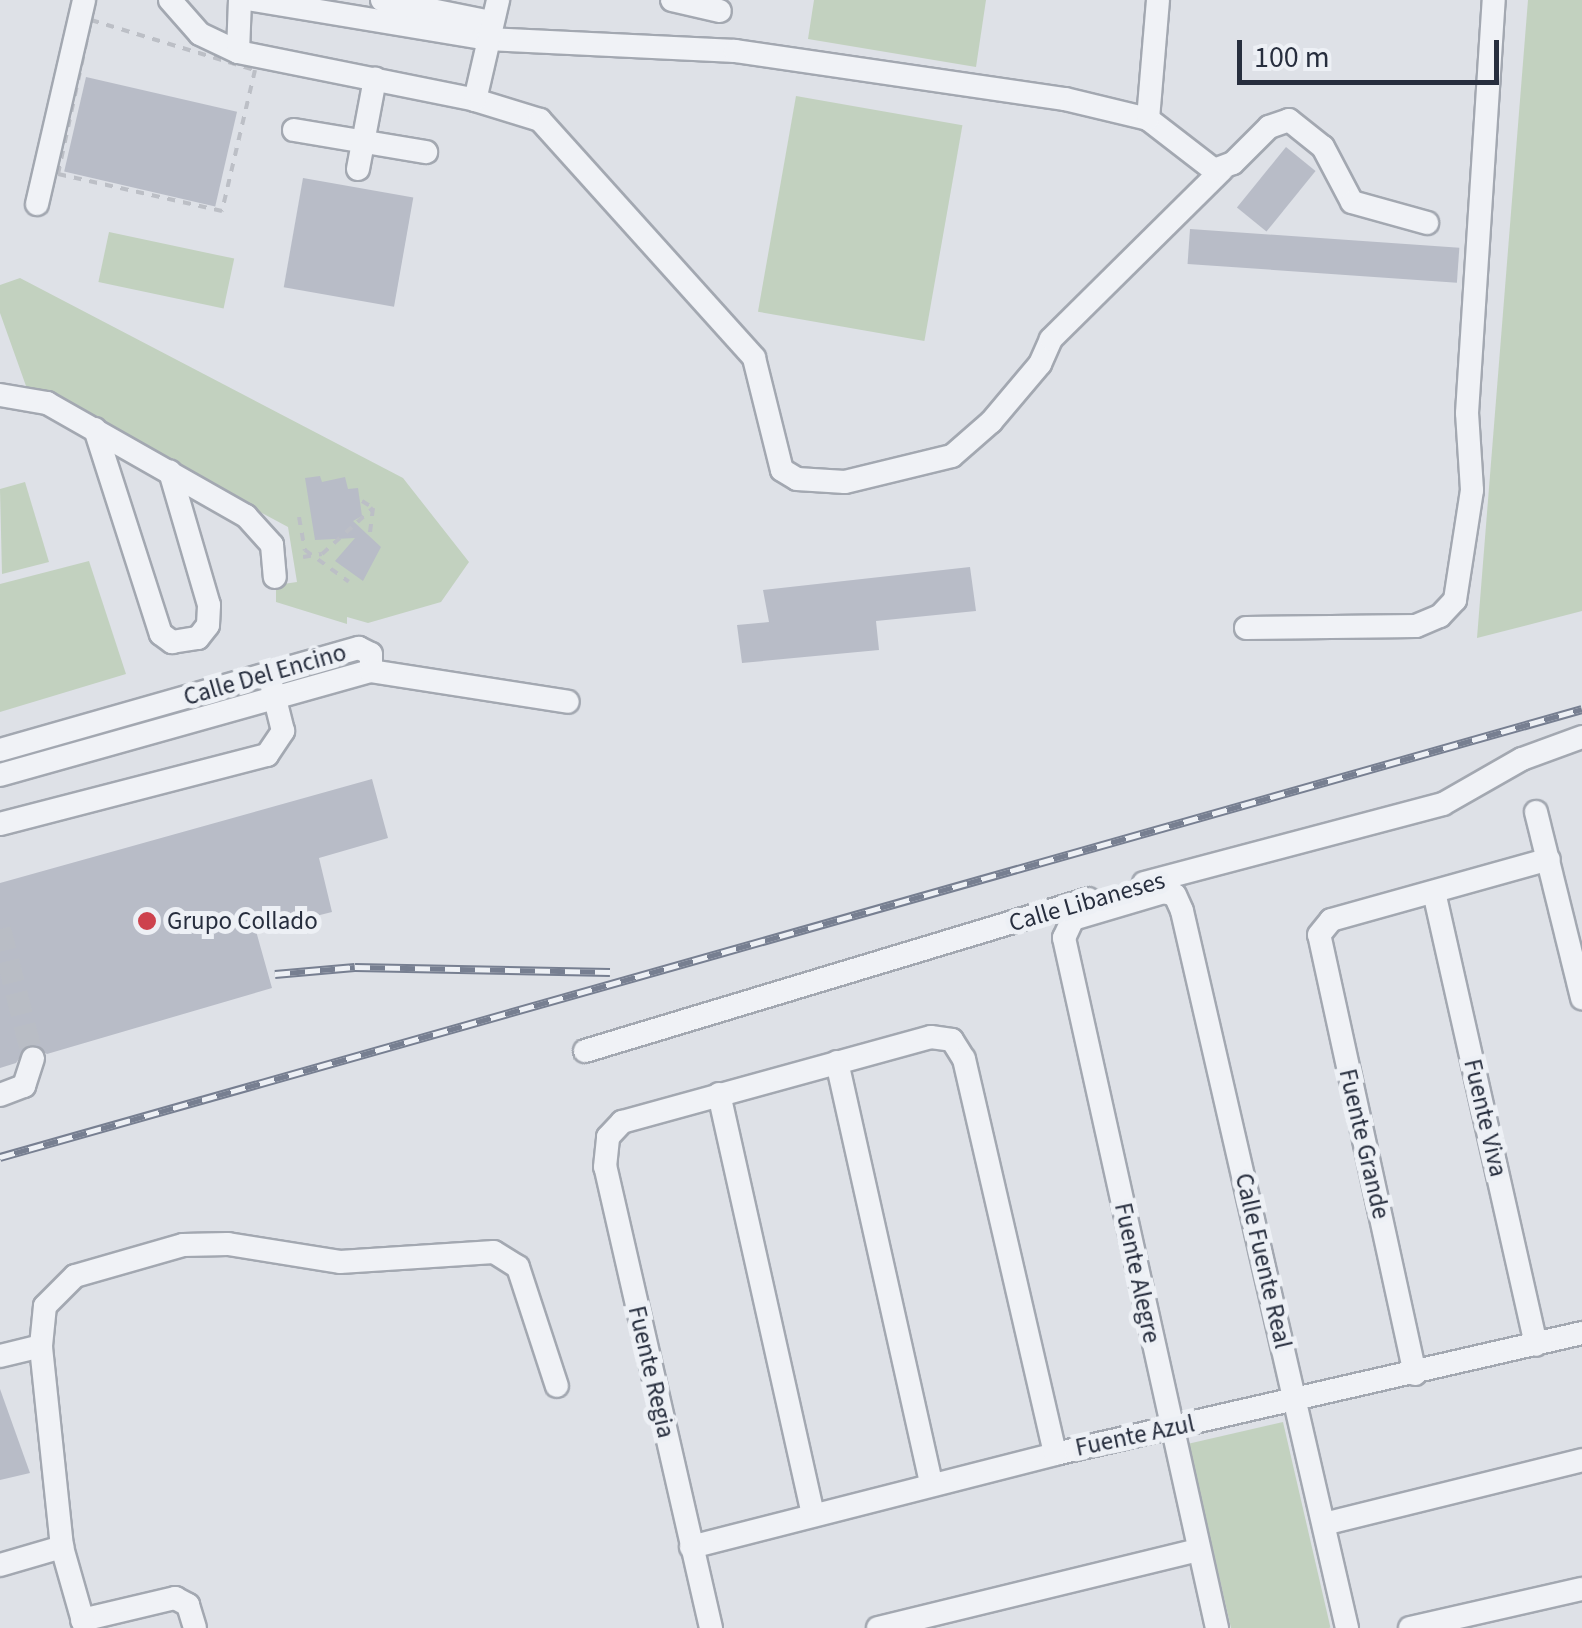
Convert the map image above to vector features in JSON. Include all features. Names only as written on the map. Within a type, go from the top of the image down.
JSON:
[{"type":"street","points":[[37,204],[84,0]]},
{"type":"street","points":[[170,0],[200,34],[238,52],[475,100],[550,129],[754,358],[782,470],[823,482],[909,470],[952,456],[1003,408],[1051,339],[1269,126],[1288,120],[1323,147],[1352,202],[1427,223]]},
{"type":"street","points":[[238,52],[240,0]]},
{"type":"street","points":[[253,0],[492,21],[832,62],[1066,99],[1158,124],[1195,157],[1222,170]]},
{"type":"street","points":[[382,0],[492,21]]},
{"type":"street","points":[[672,0],[720,11]]},
{"type":"street","points":[[1158,0],[1158,124]]},
{"type":"street","points":[[1246,628],[1416,626],[1440,616],[1455,600],[1472,490],[1467,412],[1494,0]]},
{"type":"street","points":[[475,100],[492,21]]},
{"type":"street","points":[[358,169],[375,79]]},
{"type":"street","points":[[294,130],[426,152]]},
{"type":"street","points":[[0,395],[28,394],[259,526],[272,545],[275,577]]},
{"type":"street","points":[[94,429],[161,634],[172,642],[198,638],[208,624],[210,605],[170,472]]},
{"type":"street","name":"Calle Del Encino","points":[[0,750],[362,648],[372,658],[371,671],[0,776]]},
{"type":"street","points":[[371,671],[568,702]]},
{"type":"street","points":[[0,824],[267,755],[283,730],[269,674]]},
{"type":"street","name":"Calle Libaneses","points":[[585,1051],[1130,886],[1444,804],[1522,759],[1582,737]]},
{"type":"street","points":[[1536,812],[1582,998]]},
{"type":"street","points":[[1434,892],[1550,859]]},
{"type":"street","name":"Fuente Grande","points":[[1415,1374],[1318,935],[1332,920],[1434,892]]},
{"type":"street","name":"Fuente Viva","points":[[1434,892],[1536,1345]]},
{"type":"street","name":"Calle Fuente Real","points":[[1073,919],[1156,893],[1175,895],[1348,1628]]},
{"type":"street","name":"Fuente Alegre","points":[[1073,919],[1066,952],[1216,1628]]},
{"type":"street","points":[[813,1515],[719,1094],[922,1040],[952,1040],[964,1059],[1054,1454]]},
{"type":"street","points":[[0,1095],[24,1086],[33,1058]]},
{"type":"street","points":[[838,1062],[931,1484]]},
{"type":"street","name":"Fuente Regia","points":[[710,1628],[605,1167],[608,1137],[622,1122],[719,1094]]},
{"type":"street","points":[[195,1628],[188,1605],[176,1598],[84,1624],[62,1547],[41,1346],[44,1306],[56,1288],[129,1256],[228,1244],[340,1262],[494,1252],[518,1268],[557,1386]]},
{"type":"street","name":"Fuente Azul","points":[[690,1548],[1054,1454],[1582,1334]]},
{"type":"street","points":[[0,1356],[41,1346]]},
{"type":"street","points":[[1324,1524],[1582,1460]]},
{"type":"street","points":[[0,1565],[62,1547]]},
{"type":"street","points":[[878,1628],[1199,1550]]},
{"type":"street","points":[[1410,1628],[1582,1589]]},
{"type":"path","points":[[91,20],[256,70],[222,211],[58,174],[91,20]]},
{"type":"path","points":[[362,502],[372,508]]},
{"type":"path","points":[[370,532],[372,508]]},
{"type":"path","points":[[303,557],[313,555],[372,508]]},
{"type":"path","points":[[299,517],[305,550],[349,582]]},
{"type":"green space","points":[[814,0],[986,0],[976,67],[808,39]]},
{"type":"green space","points":[[1528,0],[1582,0],[1582,611],[1477,638]]},
{"type":"green space","points":[[796,96],[962,125],[924,341],[758,312]]},
{"type":"green space","points":[[109,232],[234,259],[224,308],[98,282]]},
{"type":"green space","points":[[20,278],[403,478],[469,562],[441,602],[368,623],[347,617],[347,624],[276,602],[276,585],[297,582],[288,527],[26,386],[0,313],[0,285]]},
{"type":"green space","points":[[25,482],[49,562],[2,574],[0,489]]},
{"type":"green space","points":[[89,561],[126,674],[0,712],[0,584]]},
{"type":"green space","points":[[1283,1422],[1330,1628],[1231,1628],[1188,1444]]},
{"type":"building","points":[[86,77],[237,112],[215,206],[64,172]]},
{"type":"building","points":[[1286,147],[1316,171],[1266,232],[1237,208]]},
{"type":"building","points":[[303,178],[413,197],[394,307],[284,287]]},
{"type":"building","points":[[1190,229],[1459,248],[1457,283],[1188,264]]},
{"type":"building","points":[[320,476],[322,482],[345,477],[348,489],[358,488],[362,516],[353,521],[381,547],[363,581],[335,561],[355,538],[315,540],[305,478]]},
{"type":"building","points":[[970,567],[976,611],[876,621],[879,650],[742,663],[737,625],[769,622],[763,590]]},
{"type":"building","name":"Grupo Collado","points":[[372,779],[388,838],[319,858],[332,912],[256,931],[272,988],[47,1054],[29,1044],[16,1063],[0,1068],[0,883]]},
{"type":"building","points":[[0,1389],[30,1473],[0,1480]]},
{"type":"tunnel","points":[[0,929],[33,1058]]},
{"type":"railway","points":[[0,1157],[1582,709]]},
{"type":"railway","points":[[275,974],[355,967],[610,972]]},
{"type":"place","name":"Grupo Collado","points":[[147,921]]}]
